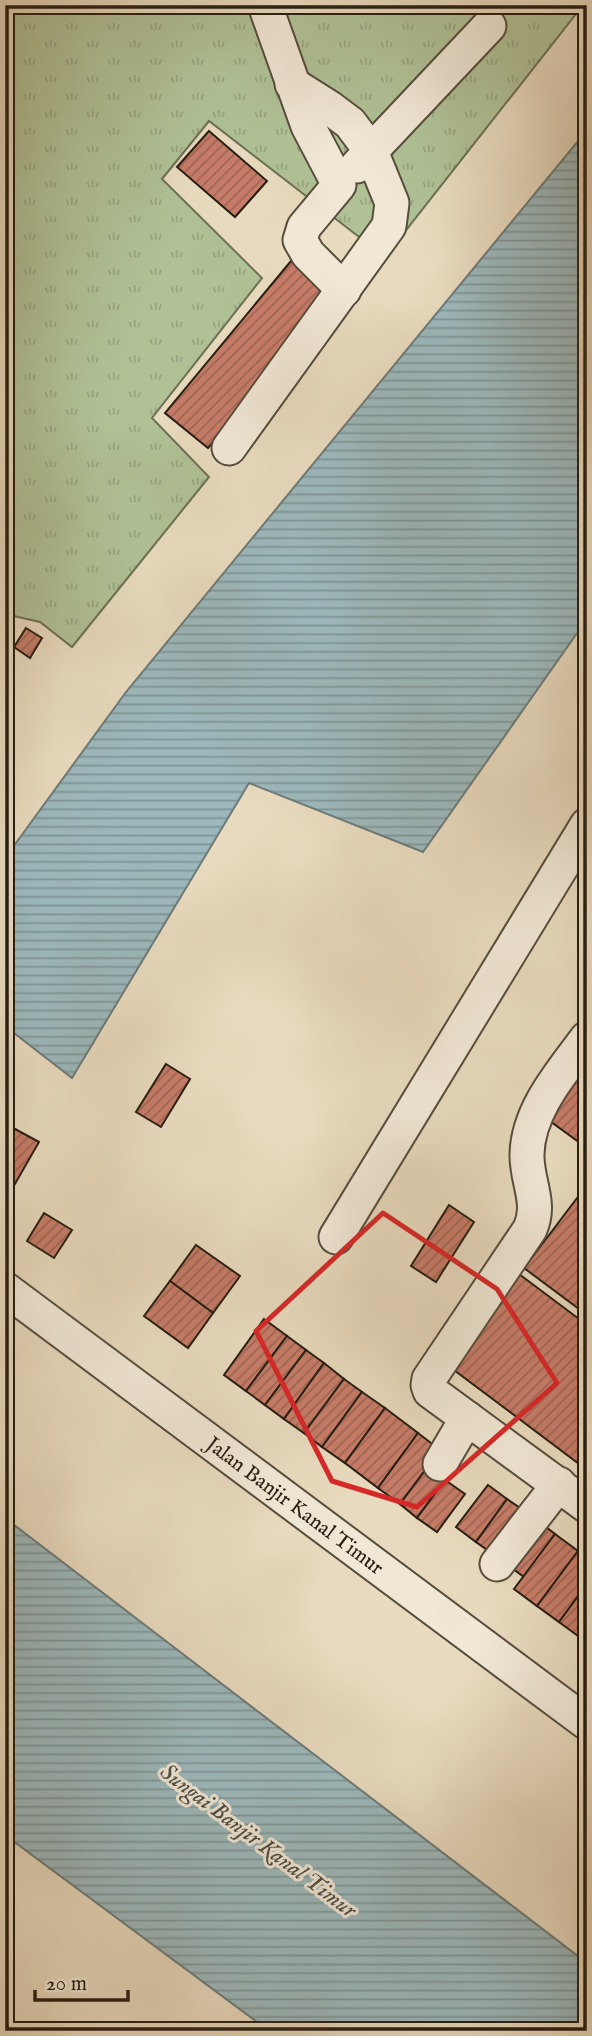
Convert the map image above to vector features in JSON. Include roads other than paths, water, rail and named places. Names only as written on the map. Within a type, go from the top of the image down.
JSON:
[{"type":"street","points":[[265,5],[292,84],[318,148],[339,185]]},
{"type":"street","points":[[344,290],[308,254],[300,240],[304,227],[339,185],[489,26]]},
{"type":"street","points":[[229,448],[389,226],[392,203],[372,151],[349,124],[330,108],[292,84]]},
{"type":"street","points":[[336,1237],[587,825]]},
{"type":"street","points":[[587,1038],[537,1111],[527,1152],[536,1209],[534,1222],[428,1382],[455,1439],[549,1497],[587,1506]]},
{"type":"street","name":"Jalan Banjir Kanal Timur","points":[[5,1289],[587,1723]]},
{"type":"street","points":[[498,1564],[549,1497]]},
{"type":"water","points":[[587,130],[587,619],[423,852],[249,783],[72,1078],[5,1026],[5,858],[126,692]]},
{"type":"water","name":"Sungai Banjir Kanal Timur","points":[[5,1518],[587,1963],[587,2031],[269,2031],[5,1835]]}]
